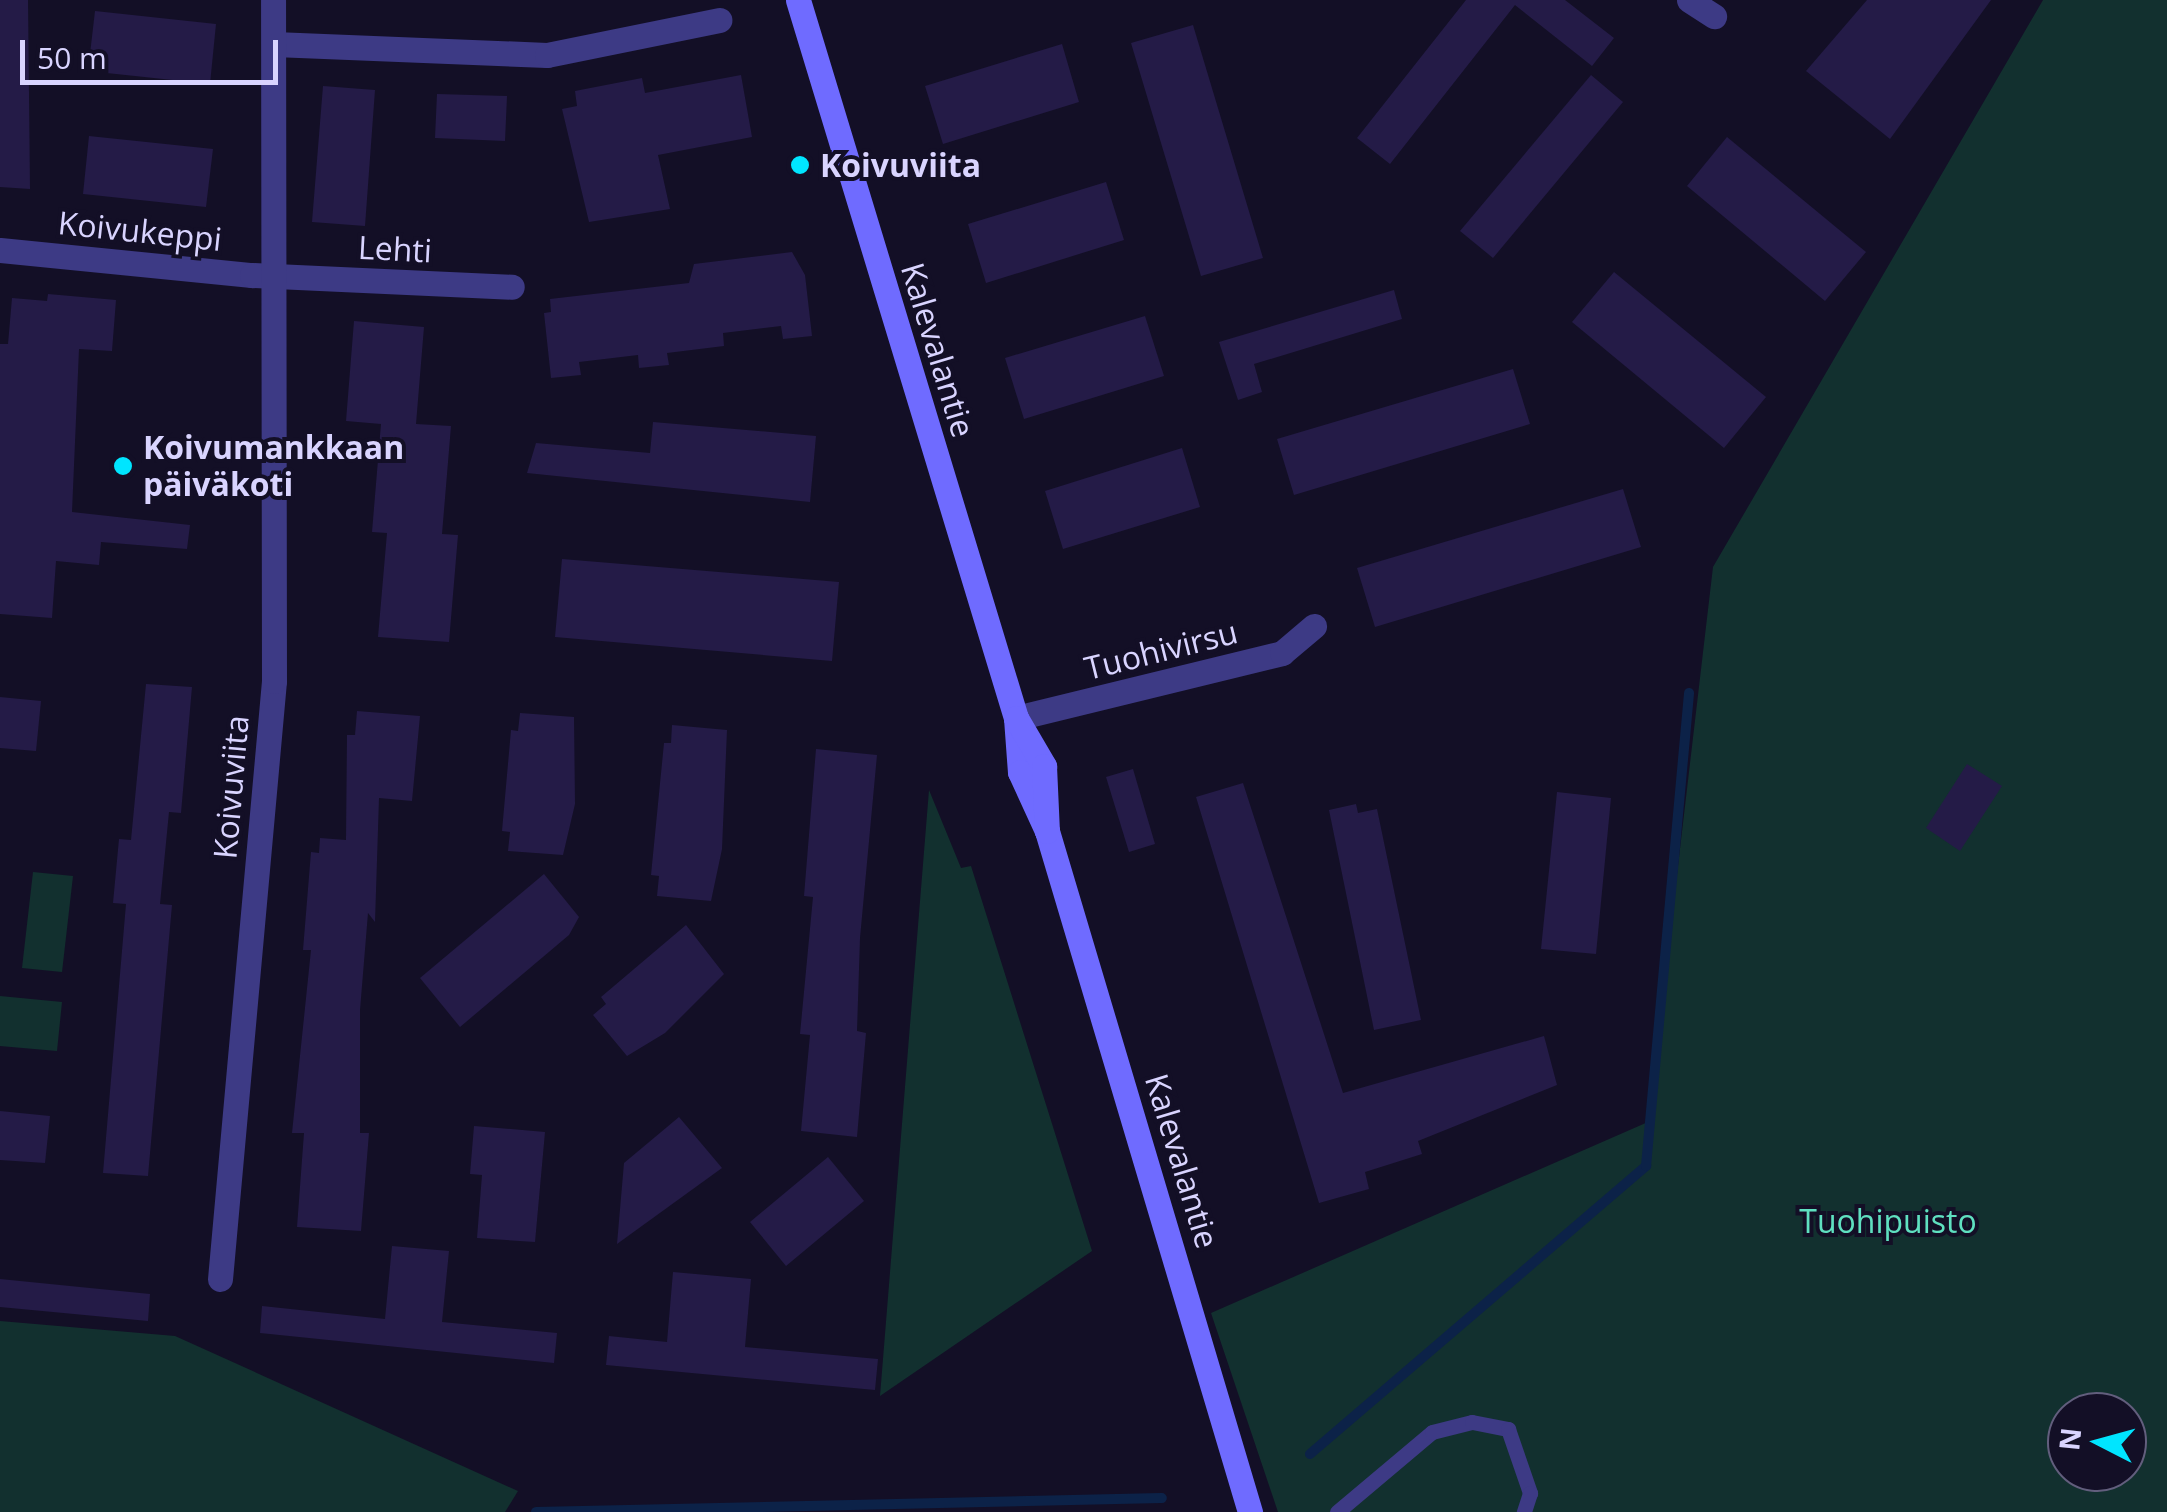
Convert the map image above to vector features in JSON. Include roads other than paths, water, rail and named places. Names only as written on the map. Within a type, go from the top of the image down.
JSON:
[{"type":"main road","name":"Kalevalantie","points":[[798,0],[1016,718],[1015,754],[1046,831],[1250,1512]]},
{"type":"street","name":"Koivuviita","points":[[220,1279],[274,681],[273,0]]},
{"type":"street","points":[[1689,0],[1714,16]]},
{"type":"street","points":[[274,44],[546,55],[719,20]]},
{"type":"street","name":"Koivukeppi","points":[[0,250],[275,275]]},
{"type":"street","name":"Lehti","points":[[275,275],[512,287]]},
{"type":"street","name":"Tuohivirsu","points":[[1016,718],[1282,653],[1314,626]]},
{"type":"lane","points":[[1337,1512],[1432,1432],[1472,1422],[1508,1429],[1530,1493],[1524,1512]]},
{"type":"waterway","points":[[1310,1454],[1646,1166],[1689,693]]},
{"type":"waterway","points":[[536,1512],[1162,1498]]},
{"type":"place","name":"Koivuviita","points":[[800,165]]},
{"type":"place","name":"Koivumankkaan päiväkoti","points":[[123,466]]},
{"type":"park label","name":"Tuohipuisto","points":[[1888,1221]]}]
